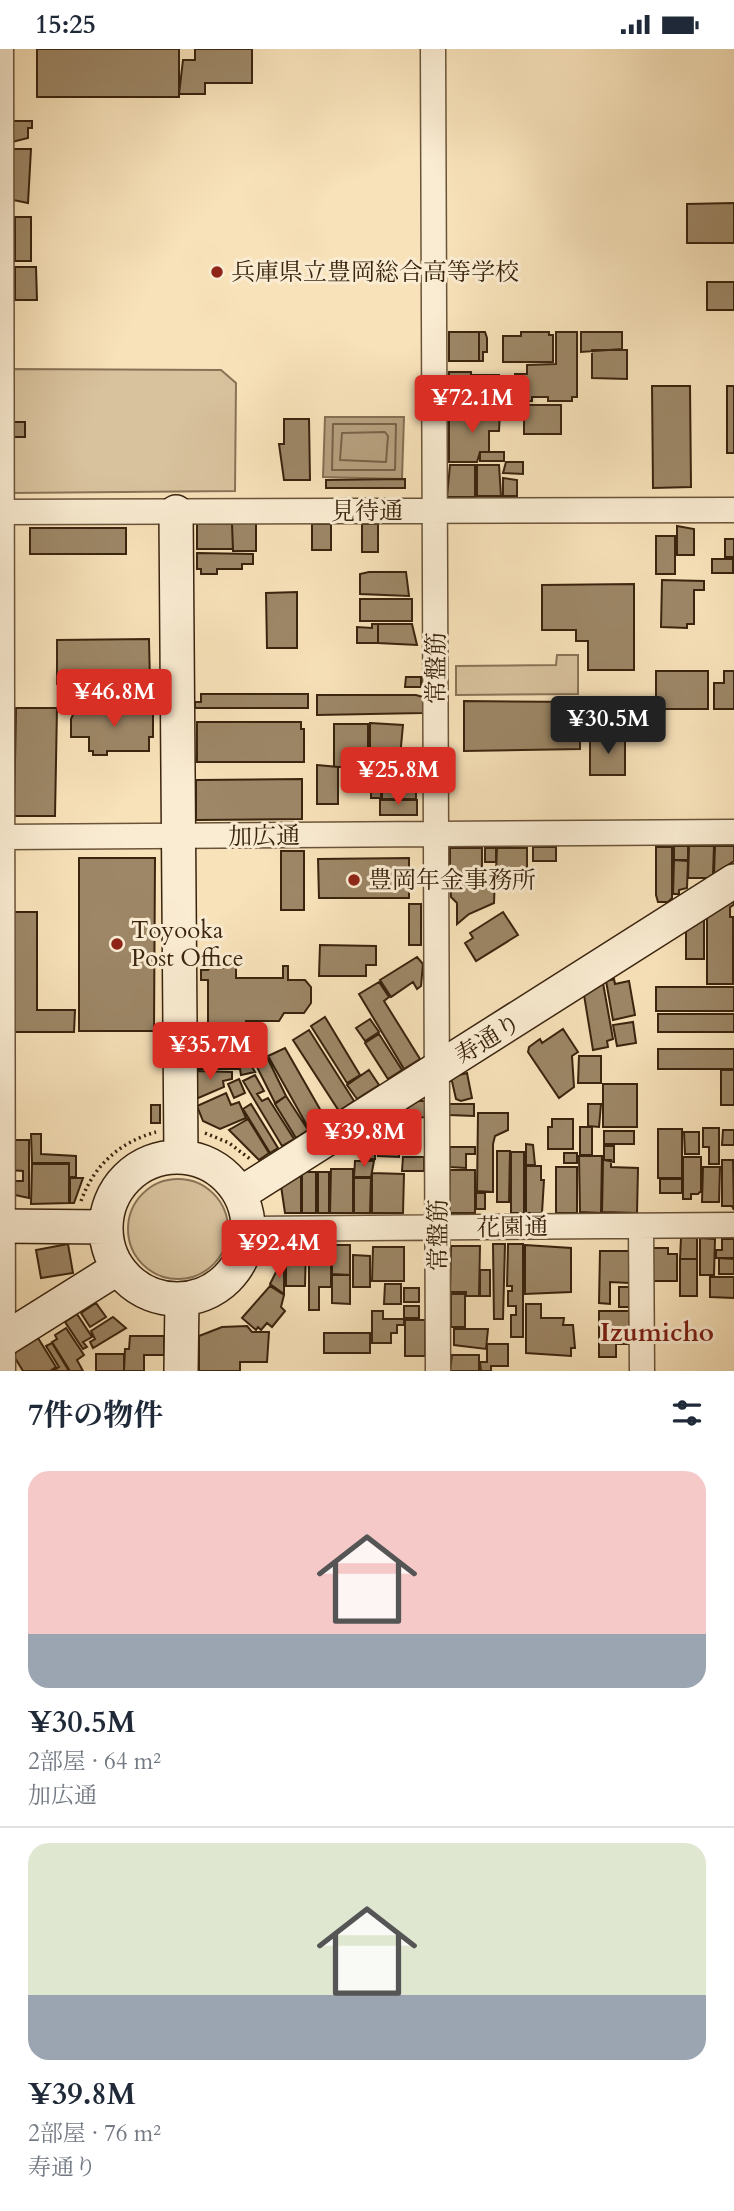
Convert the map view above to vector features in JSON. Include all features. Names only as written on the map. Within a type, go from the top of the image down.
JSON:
[{"type":"street","points":[[1,49],[2,1351]]},
{"type":"street","name":"常盤筋","points":[[433,49],[438,1371]]},
{"type":"street","name":"見待通","points":[[1,512],[734,510]]},
{"type":"street","points":[[176,512],[181,1157]]},
{"type":"street","name":"加広通","points":[[3,837],[734,832]]},
{"type":"street","name":"寿通り","points":[[240,1194],[734,881]]},
{"type":"street","points":[[181,1157],[195,1160],[221,1172],[240,1194],[248,1229],[243,1255],[229,1277],[208,1293],[182,1299],[146,1292],[118,1268],[109,1249],[106,1227],[112,1199],[128,1176],[153,1162],[181,1157]]},
{"type":"street","name":"花園通","points":[[248,1229],[734,1225]]},
{"type":"street","points":[[2,1226],[106,1227]]},
{"type":"street","points":[[641,1226],[642,1371]]},
{"type":"street","points":[[2,1351],[118,1268]]},
{"type":"street","points":[[181,1371],[182,1299]]},
{"type":"shaded area","points":[[10,369],[221,370],[236,383],[235,491],[11,493]]},
{"type":"shaded area","points":[[557,655],[578,655],[578,694],[456,695],[456,666],[556,665]]},
{"type":"shaded area","points":[[178,1179],[197,1183],[214,1193],[224,1210],[228,1229],[224,1248],[214,1265],[197,1275],[178,1279],[159,1275],[142,1265],[132,1248],[128,1229],[132,1210],[142,1193],[159,1183]]},
{"type":"water","points":[[325,417],[404,417],[402,479],[323,477]]},
{"type":"building","points":[[37,49],[179,49],[179,97],[37,97]]},
{"type":"building","points":[[195,49],[252,49],[252,83],[205,83],[205,94],[179,94],[183,60],[195,60]]},
{"type":"building","points":[[12,121],[32,121],[32,128],[28,128],[28,138],[12,142]]},
{"type":"building","points":[[13,149],[31,149],[28,203],[13,200]]},
{"type":"building","points":[[734,203],[734,243],[687,243],[687,204]]},
{"type":"building","points":[[15,217],[31,217],[31,261],[15,261]]},
{"type":"building","points":[[15,267],[36,267],[37,300],[15,300]]},
{"type":"building","points":[[707,282],[734,282],[734,310],[707,310]]},
{"type":"building","points":[[449,332],[479,332],[479,361],[449,361]]},
{"type":"building","points":[[479,332],[485,332],[487,338],[487,352],[483,352],[483,361],[479,361]]},
{"type":"building","points":[[521,332],[549,332],[549,335],[553,335],[553,362],[503,362],[503,336],[521,336]]},
{"type":"building","points":[[556,332],[577,332],[577,397],[572,397],[572,401],[548,401],[548,397],[532,397],[532,401],[527,401],[527,397],[515,397],[515,374],[527,374],[527,365],[556,364]]},
{"type":"building","points":[[581,332],[622,332],[622,349],[581,352]]},
{"type":"building","points":[[592,350],[627,350],[627,379],[592,378]]},
{"type":"building","points":[[449,372],[471,372],[471,391],[449,391]]},
{"type":"building","points":[[473,375],[499,375],[499,397],[473,397]]},
{"type":"building","points":[[652,386],[690,386],[691,487],[653,488]]},
{"type":"building","points":[[727,386],[734,386],[734,453],[727,453]]},
{"type":"building","points":[[524,405],[561,405],[561,434],[524,434]]},
{"type":"building","points":[[474,410],[500,410],[499,431],[489,431],[489,452],[480,452],[477,462],[449,462],[449,418],[474,418]]},
{"type":"building","points":[[284,419],[309,419],[310,480],[284,480],[279,444],[284,444]]},
{"type":"building","points":[[14,422],[25,422],[25,437],[14,437]]},
{"type":"building","points":[[480,452],[504,452],[504,461],[480,461]]},
{"type":"building","points":[[506,462],[523,462],[523,474],[503,473]]},
{"type":"building","points":[[450,465],[475,465],[475,497],[447,497]]},
{"type":"building","points":[[477,465],[499,465],[501,496],[477,496]]},
{"type":"building","points":[[503,478],[517,480],[517,496],[503,496]]},
{"type":"building","points":[[405,479],[405,488],[326,488],[326,480]]},
{"type":"building","points":[[232,523],[256,523],[256,551],[233,551]]},
{"type":"building","points":[[197,524],[232,524],[233,549],[197,549]]},
{"type":"building","points":[[312,524],[331,524],[331,550],[312,550]]},
{"type":"building","points":[[362,524],[378,524],[378,552],[362,552]]},
{"type":"building","points":[[677,526],[694,529],[694,555],[677,555]]},
{"type":"building","points":[[30,528],[126,528],[126,554],[30,554]]},
{"type":"building","points":[[656,536],[675,536],[675,574],[656,574]]},
{"type":"building","points":[[725,539],[734,539],[734,557],[725,557]]},
{"type":"building","points":[[197,553],[253,554],[253,564],[242,564],[242,569],[217,569],[217,574],[201,574],[201,569],[197,569]]},
{"type":"building","points":[[712,559],[733,559],[733,573],[712,573]]},
{"type":"building","points":[[406,572],[409,596],[360,594],[360,574]]},
{"type":"building","points":[[662,580],[704,581],[704,590],[694,590],[694,624],[687,624],[687,628],[661,627]]},
{"type":"building","points":[[634,584],[634,670],[588,670],[588,641],[576,641],[576,630],[542,630],[542,585]]},
{"type":"building","points":[[297,592],[297,648],[267,648],[266,593]]},
{"type":"building","points":[[360,599],[412,599],[412,621],[360,621]]},
{"type":"building","points":[[372,624],[378,624],[378,643],[357,643],[357,627],[372,628]]},
{"type":"building","points":[[378,624],[412,624],[417,645],[378,643]]},
{"type":"building","points":[[149,639],[150,684],[57,684],[57,640]]},
{"type":"building","points":[[656,671],[708,671],[708,709],[656,709]]},
{"type":"building","points":[[724,671],[734,671],[734,709],[714,709],[714,683],[724,683]]},
{"type":"building","points":[[406,677],[421,677],[421,687],[405,687]]},
{"type":"building","points":[[201,694],[308,694],[308,708],[195,708],[195,702],[201,702]]},
{"type":"building","points":[[317,695],[416,695],[423,697],[423,713],[317,715]]},
{"type":"building","points":[[464,701],[580,702],[580,749],[464,751]]},
{"type":"building","points":[[16,708],[57,708],[55,816],[14,816]]},
{"type":"building","points":[[76,708],[153,708],[153,737],[149,737],[149,751],[107,751],[107,755],[93,755],[93,751],[89,751],[89,737],[71,737],[71,719]]},
{"type":"building","points":[[197,722],[301,722],[301,729],[304,729],[304,762],[197,762]]},
{"type":"building","points":[[370,723],[403,725],[400,757],[423,757],[423,779],[370,779]]},
{"type":"building","points":[[334,724],[368,724],[368,767],[334,767]]},
{"type":"building","points":[[590,737],[625,737],[625,775],[590,775]]},
{"type":"building","points":[[317,765],[338,767],[338,804],[317,804]]},
{"type":"building","points":[[353,767],[368,767],[369,787],[353,787]]},
{"type":"building","points":[[302,779],[302,819],[196,820],[196,780]]},
{"type":"building","points":[[371,783],[381,783],[381,798],[371,798]]},
{"type":"building","points":[[382,785],[416,785],[416,799],[382,799]]},
{"type":"building","points":[[380,800],[417,800],[417,815],[380,815]]},
{"type":"building","points":[[674,846],[688,846],[688,860],[674,860]]},
{"type":"building","points":[[689,846],[714,846],[713,874],[708,878],[688,878]]},
{"type":"building","points":[[715,846],[734,846],[734,861],[714,874]]},
{"type":"building","points":[[533,847],[556,847],[556,861],[533,861]]},
{"type":"building","points":[[656,847],[672,847],[672,898],[668,902],[658,902],[656,895]]},
{"type":"building","points":[[450,848],[482,848],[482,873],[450,873]]},
{"type":"building","points":[[485,848],[496,848],[496,862],[485,862]]},
{"type":"building","points":[[497,848],[527,848],[527,872],[496,872]]},
{"type":"building","points":[[281,851],[304,851],[304,910],[281,910]]},
{"type":"building","points":[[79,858],[155,858],[154,1031],[79,1031]]},
{"type":"building","points":[[409,858],[409,898],[319,898],[318,859]]},
{"type":"building","points":[[674,860],[688,861],[687,888],[679,890],[679,894],[673,894]]},
{"type":"building","points":[[450,876],[495,876],[494,903],[469,914],[457,924],[457,903],[451,897]]},
{"type":"building","points":[[733,900],[730,917],[733,917],[733,984],[707,984],[707,916]]},
{"type":"building","points":[[409,904],[421,904],[421,945],[409,945]]},
{"type":"building","points":[[12,912],[37,912],[37,1010],[75,1010],[74,1032],[12,1032]]},
{"type":"building","points":[[503,912],[518,935],[476,961],[465,943],[473,938],[470,933]]},
{"type":"building","points":[[704,918],[704,959],[686,959],[686,930]]},
{"type":"building","points":[[320,945],[376,946],[376,965],[366,965],[366,976],[319,976]]},
{"type":"building","points":[[417,957],[423,964],[421,986],[417,989],[413,982],[391,997],[380,980]]},
{"type":"building","points":[[214,963],[222,963],[222,968],[236,965],[236,978],[283,978],[283,966],[288,966],[288,980],[305,980],[311,987],[311,1003],[304,1013],[284,1013],[279,1021],[246,1021],[246,1036],[208,1036],[208,980],[201,980],[201,970],[208,970]]},
{"type":"building","points":[[614,979],[615,984],[629,981],[635,1015],[613,1020],[606,981]]},
{"type":"building","points":[[379,982],[389,997],[384,1001],[420,1059],[404,1069],[359,994]]},
{"type":"building","points":[[603,983],[613,1039],[607,1041],[608,1047],[593,1050],[584,995]]},
{"type":"building","points":[[656,987],[734,987],[734,1011],[656,1011]]},
{"type":"building","points":[[658,1014],[734,1014],[734,1032],[658,1032]]},
{"type":"building","points":[[325,1017],[360,1075],[347,1083],[311,1026]]},
{"type":"building","points":[[370,1019],[379,1032],[365,1041],[356,1028]]},
{"type":"building","points":[[633,1022],[636,1043],[617,1046],[613,1025]]},
{"type":"building","points":[[563,1029],[578,1052],[572,1056],[574,1087],[559,1098],[528,1052],[529,1047],[540,1039],[542,1043]]},
{"type":"building","points":[[309,1030],[354,1101],[339,1111],[293,1040]]},
{"type":"building","points":[[379,1034],[402,1070],[388,1079],[365,1043]]},
{"type":"building","points":[[196,1046],[218,1046],[218,1069],[196,1069]]},
{"type":"building","points":[[221,1046],[248,1046],[248,1060],[255,1072],[241,1075],[240,1069],[220,1069]]},
{"type":"building","points":[[262,1047],[286,1096],[275,1103],[250,1053]]},
{"type":"building","points":[[285,1048],[325,1118],[309,1129],[268,1056]]},
{"type":"building","points":[[658,1049],[734,1049],[734,1069],[658,1069]]},
{"type":"building","points":[[579,1056],[601,1056],[601,1083],[578,1083]]},
{"type":"building","points":[[369,1070],[379,1085],[357,1099],[347,1085]]},
{"type":"building","points":[[721,1070],[734,1070],[734,1105],[721,1105]]},
{"type":"building","points":[[196,1071],[232,1072],[232,1079],[223,1081],[224,1087],[196,1099]]},
{"type":"building","points":[[467,1073],[472,1098],[461,1101],[456,1099],[451,1077]]},
{"type":"building","points":[[255,1075],[264,1091],[257,1094],[262,1101],[268,1098],[294,1139],[282,1146],[243,1081]]},
{"type":"building","points":[[239,1079],[245,1093],[234,1098],[228,1084]]},
{"type":"building","points":[[603,1084],[637,1084],[637,1127],[603,1127]]},
{"type":"building","points":[[226,1093],[231,1105],[239,1102],[246,1118],[220,1129],[203,1121],[197,1106]]},
{"type":"building","points":[[286,1096],[308,1130],[296,1138],[275,1104]]},
{"type":"building","points":[[413,1101],[425,1101],[425,1117],[403,1121],[405,1106]]},
{"type":"building","points":[[251,1104],[278,1148],[270,1153],[243,1109]]},
{"type":"building","points":[[449,1104],[474,1104],[474,1116],[449,1115]]},
{"type":"building","points":[[588,1104],[601,1104],[599,1127],[588,1126]]},
{"type":"building","points":[[151,1105],[160,1105],[160,1123],[151,1123]]},
{"type":"building","points":[[478,1113],[508,1113],[508,1130],[495,1136],[493,1144],[493,1192],[477,1191]]},
{"type":"building","points":[[248,1119],[269,1153],[259,1160],[229,1130]]},
{"type":"building","points":[[552,1119],[573,1119],[573,1149],[548,1149],[548,1127],[552,1127]]},
{"type":"building","points":[[378,1125],[399,1125],[399,1157],[378,1156]]},
{"type":"building","points":[[580,1127],[592,1127],[592,1155],[580,1155]]},
{"type":"building","points":[[375,1128],[375,1159],[369,1159],[370,1154],[355,1154],[355,1137]]},
{"type":"building","points":[[703,1128],[719,1128],[719,1164],[709,1164],[709,1147],[703,1147]]},
{"type":"building","points":[[658,1129],[682,1129],[682,1178],[658,1178]]},
{"type":"building","points":[[723,1130],[734,1130],[734,1145],[722,1145]]},
{"type":"building","points":[[604,1131],[634,1131],[634,1144],[604,1144]]},
{"type":"building","points":[[684,1132],[699,1132],[699,1154],[685,1154]]},
{"type":"building","points":[[31,1134],[41,1134],[41,1154],[76,1156],[76,1177],[69,1177],[69,1163],[32,1163]]},
{"type":"building","points":[[13,1140],[29,1140],[29,1198],[10,1194],[10,1181],[23,1181],[23,1171],[10,1170]]},
{"type":"building","points":[[526,1144],[533,1145],[535,1165],[526,1165]]},
{"type":"building","points":[[604,1146],[614,1146],[614,1162],[604,1160]]},
{"type":"building","points":[[450,1147],[475,1147],[475,1154],[466,1154],[466,1168],[450,1167]]},
{"type":"building","points":[[497,1151],[510,1151],[509,1202],[497,1202]]},
{"type":"building","points":[[511,1152],[524,1152],[524,1213],[511,1213]]},
{"type":"building","points":[[564,1153],[577,1153],[577,1163],[564,1163]]},
{"type":"building","points":[[579,1156],[602,1156],[601,1213],[580,1212]]},
{"type":"building","points":[[403,1157],[424,1157],[424,1171],[402,1171]]},
{"type":"building","points":[[683,1157],[701,1157],[701,1191],[691,1194],[691,1199],[683,1199]]},
{"type":"building","points":[[603,1160],[611,1160],[611,1167],[638,1168],[637,1213],[602,1212]]},
{"type":"building","points":[[722,1160],[733,1160],[734,1210],[732,1206],[722,1206]]},
{"type":"building","points":[[355,1161],[374,1161],[371,1177],[354,1177]]},
{"type":"building","points":[[32,1164],[69,1164],[69,1203],[31,1204]]},
{"type":"building","points":[[526,1166],[541,1166],[541,1180],[544,1180],[542,1213],[526,1213]]},
{"type":"building","points":[[556,1167],[577,1167],[577,1213],[556,1213]]},
{"type":"building","points":[[703,1167],[720,1167],[719,1202],[702,1202]]},
{"type":"building","points":[[331,1169],[353,1169],[353,1213],[330,1213]]},
{"type":"building","points":[[450,1170],[475,1170],[475,1213],[449,1213]]},
{"type":"building","points":[[302,1172],[316,1172],[316,1213],[302,1213]]},
{"type":"building","points":[[318,1172],[329,1172],[329,1213],[318,1213]]},
{"type":"building","points":[[301,1173],[301,1213],[285,1213],[281,1186]]},
{"type":"building","points":[[372,1173],[404,1174],[403,1213],[372,1213]]},
{"type":"building","points":[[70,1178],[83,1178],[74,1203],[70,1203]]},
{"type":"building","points":[[354,1178],[371,1178],[370,1213],[354,1213]]},
{"type":"building","points":[[660,1179],[682,1179],[682,1193],[660,1193]]},
{"type":"building","points":[[476,1193],[485,1193],[485,1209],[476,1209]]},
{"type":"building","points":[[681,1238],[697,1238],[697,1259],[680,1259]]},
{"type":"building","points":[[700,1238],[715,1239],[714,1275],[700,1275]]},
{"type":"building","points":[[722,1239],[734,1239],[734,1258],[716,1258],[716,1250],[722,1250]]},
{"type":"building","points":[[68,1244],[73,1273],[41,1278],[36,1250]]},
{"type":"building","points":[[309,1244],[331,1244],[331,1287],[319,1287],[319,1310],[309,1310]]},
{"type":"building","points":[[493,1244],[505,1244],[503,1319],[494,1319]]},
{"type":"building","points":[[508,1244],[523,1244],[523,1337],[511,1337],[511,1315],[516,1315],[516,1306],[508,1306],[508,1291],[512,1291],[512,1286],[507,1286]]},
{"type":"building","points":[[332,1245],[350,1245],[350,1275],[332,1274]]},
{"type":"building","points":[[525,1245],[571,1248],[571,1292],[525,1294]]},
{"type":"building","points":[[451,1246],[480,1246],[479,1296],[466,1296],[466,1292],[450,1292]]},
{"type":"building","points":[[286,1247],[306,1247],[305,1286],[286,1286]]},
{"type":"building","points":[[373,1247],[404,1247],[404,1281],[372,1281]]},
{"type":"building","points":[[652,1248],[668,1248],[668,1254],[677,1254],[677,1281],[652,1281]]},
{"type":"building","points":[[600,1251],[632,1251],[629,1283],[610,1282],[610,1304],[599,1303]]},
{"type":"building","points":[[353,1255],[370,1256],[370,1287],[353,1287]]},
{"type":"building","points":[[719,1258],[734,1259],[734,1274],[719,1274]]},
{"type":"building","points":[[680,1259],[697,1259],[697,1296],[680,1296]]},
{"type":"building","points":[[279,1266],[284,1266],[284,1294],[270,1284]]},
{"type":"building","points":[[480,1270],[490,1270],[490,1296],[480,1296]]},
{"type":"building","points":[[332,1275],[350,1275],[350,1304],[332,1303]]},
{"type":"building","points":[[710,1277],[734,1277],[734,1298],[710,1297]]},
{"type":"building","points":[[385,1284],[401,1284],[401,1304],[384,1304]]},
{"type":"building","points":[[270,1286],[284,1295],[281,1307],[285,1311],[272,1327],[267,1323],[261,1330],[258,1327],[256,1330],[242,1318]]},
{"type":"building","points":[[619,1287],[630,1287],[636,1307],[619,1307]]},
{"type":"building","points":[[404,1288],[419,1288],[419,1302],[404,1302]]},
{"type":"building","points":[[451,1294],[465,1294],[465,1327],[451,1327]]},
{"type":"building","points":[[96,1303],[106,1317],[90,1327],[81,1313]]},
{"type":"building","points":[[526,1304],[541,1304],[541,1318],[564,1318],[563,1325],[573,1325],[575,1348],[571,1348],[571,1356],[526,1353]]},
{"type":"building","points":[[404,1306],[419,1306],[419,1318],[404,1318]]},
{"type":"building","points":[[372,1311],[383,1311],[383,1319],[404,1319],[404,1325],[397,1325],[397,1333],[391,1333],[391,1343],[372,1343]]},
{"type":"building","points":[[599,1311],[630,1311],[628,1344],[616,1344],[616,1357],[599,1357]]},
{"type":"building","points":[[77,1314],[92,1337],[83,1342],[87,1347],[83,1349],[65,1322]]},
{"type":"building","points":[[113,1317],[126,1328],[93,1348],[90,1342],[95,1339],[91,1331]]},
{"type":"building","points":[[405,1320],[425,1320],[425,1356],[405,1356]]},
{"type":"building","points":[[247,1326],[252,1332],[269,1332],[267,1362],[240,1362],[240,1371],[199,1371],[199,1336],[222,1327]]},
{"type":"building","points":[[66,1328],[84,1355],[77,1360],[83,1371],[70,1371],[52,1342],[57,1339],[55,1335]]},
{"type":"building","points":[[454,1329],[488,1329],[486,1349],[454,1345]]},
{"type":"building","points":[[324,1333],[370,1333],[370,1353],[324,1353]]},
{"type":"building","points":[[130,1336],[164,1336],[164,1355],[144,1355],[144,1371],[124,1371],[125,1349],[129,1349]]},
{"type":"building","points":[[38,1338],[56,1367],[50,1371],[23,1371],[12,1353]]},
{"type":"building","points":[[52,1343],[69,1371],[53,1371],[59,1367],[46,1346]]},
{"type":"building","points":[[487,1344],[508,1344],[508,1366],[491,1366],[491,1371],[481,1371],[480,1362],[487,1362]]},
{"type":"building","points":[[96,1354],[124,1354],[124,1371],[96,1371]]},
{"type":"building","points":[[452,1355],[479,1355],[479,1371],[450,1371]]},
{"type":"place","name":"兵庫県立豊岡総合高等学校","points":[[217,272]]},
{"type":"place","name":"豊岡年金事務所","points":[[354,880]]},
{"type":"place","name":"Toyooka Post Office","points":[[117,944]]},
{"type":"district","name":"Izumicho","points":[[657,1332]]}]
